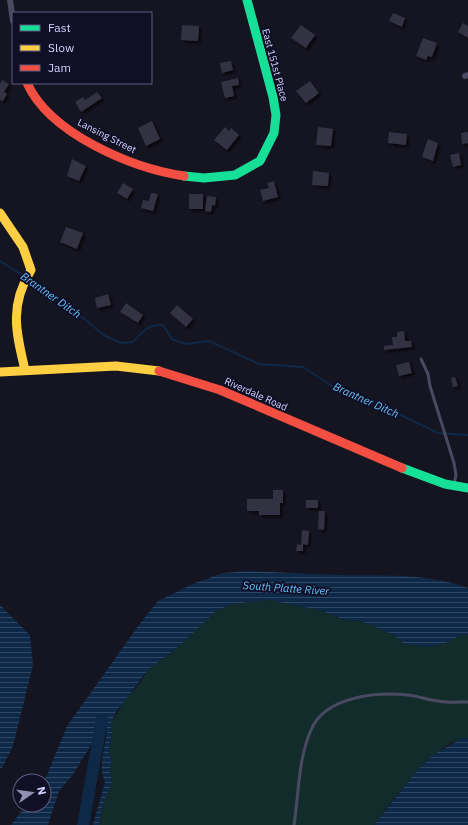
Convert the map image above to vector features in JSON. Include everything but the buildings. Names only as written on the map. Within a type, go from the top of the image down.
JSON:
[{"type":"street","points":[[10,0],[12,14]]},
{"type":"street","name":"East 151st Place","points":[[247,0],[275,110],[274,133],[262,156]]},
{"type":"street","name":"Lansing Street","points":[[28,84],[38,104],[63,125],[111,153],[149,168],[171,174],[197,178],[226,176],[250,167],[262,156]]},
{"type":"street","points":[[0,213],[29,256],[31,270],[26,277],[14,317],[25,370]]},
{"type":"street","name":"Riverdale Road","points":[[0,372],[121,366],[168,372],[220,390],[389,463],[454,486],[468,488]]},
{"type":"lane","points":[[421,358],[428,374],[430,386],[447,439],[456,475],[454,486]]},
{"type":"lane","points":[[294,825],[301,765],[311,728],[322,715],[336,703],[361,696],[408,695],[439,702],[468,702]]},
{"type":"green space","points":[[268,600],[319,610],[345,620],[361,621],[392,634],[404,644],[446,643],[461,635],[468,635],[468,738],[456,741],[442,749],[429,760],[403,787],[374,825],[99,825],[102,807],[112,782],[110,771],[112,761],[109,752],[112,732],[111,724],[124,701],[140,683],[148,670],[179,646],[216,611],[233,604]]},
{"type":"water","points":[[249,571],[405,576],[453,583],[468,588],[468,635],[461,635],[446,643],[427,647],[404,644],[392,634],[361,621],[345,620],[319,610],[268,600],[233,604],[216,611],[179,646],[148,670],[116,712],[111,724],[112,732],[109,752],[112,761],[110,771],[112,782],[102,807],[99,825],[93,825],[105,782],[102,762],[107,727],[91,745],[72,776],[59,791],[52,813],[52,773],[48,773],[67,726],[141,622],[158,601],[195,583],[223,573]]},
{"type":"water","points":[[0,605],[30,635],[33,665],[13,746],[2,768],[0,768]]},
{"type":"water","points":[[462,738],[468,738],[468,825],[374,825],[414,774],[433,755]]},
{"type":"water","points":[[20,813],[52,813],[48,825],[11,825]]},
{"type":"waterway","name":"Brantner Ditch","points":[[0,261],[24,276]]},
{"type":"waterway","name":"Brantner Ditch","points":[[28,279],[65,303],[105,336],[121,343],[133,342],[149,327],[163,325],[172,339],[186,344],[209,341],[259,364],[303,367],[337,389],[372,401],[438,433],[468,435]]},
{"type":"waterway","name":"South Platte River","points":[[83,825],[102,720]]},
{"type":"traffic: fast","points":[[184,176],[204,178],[235,175],[260,161],[274,133],[276,115],[273,97],[247,0]]},
{"type":"traffic: fast","points":[[402,468],[445,484],[468,488]]},
{"type":"traffic: slow","points":[[0,213],[23,247],[31,270],[20,295],[16,319],[19,343],[25,370]]},
{"type":"traffic: slow","points":[[0,372],[116,366],[159,371]]},
{"type":"traffic: jam","points":[[28,84],[38,101],[54,118],[73,133],[95,146],[118,157],[141,165],[163,172],[184,176]]},
{"type":"traffic: jam","points":[[159,371],[220,390],[402,468]]}]
